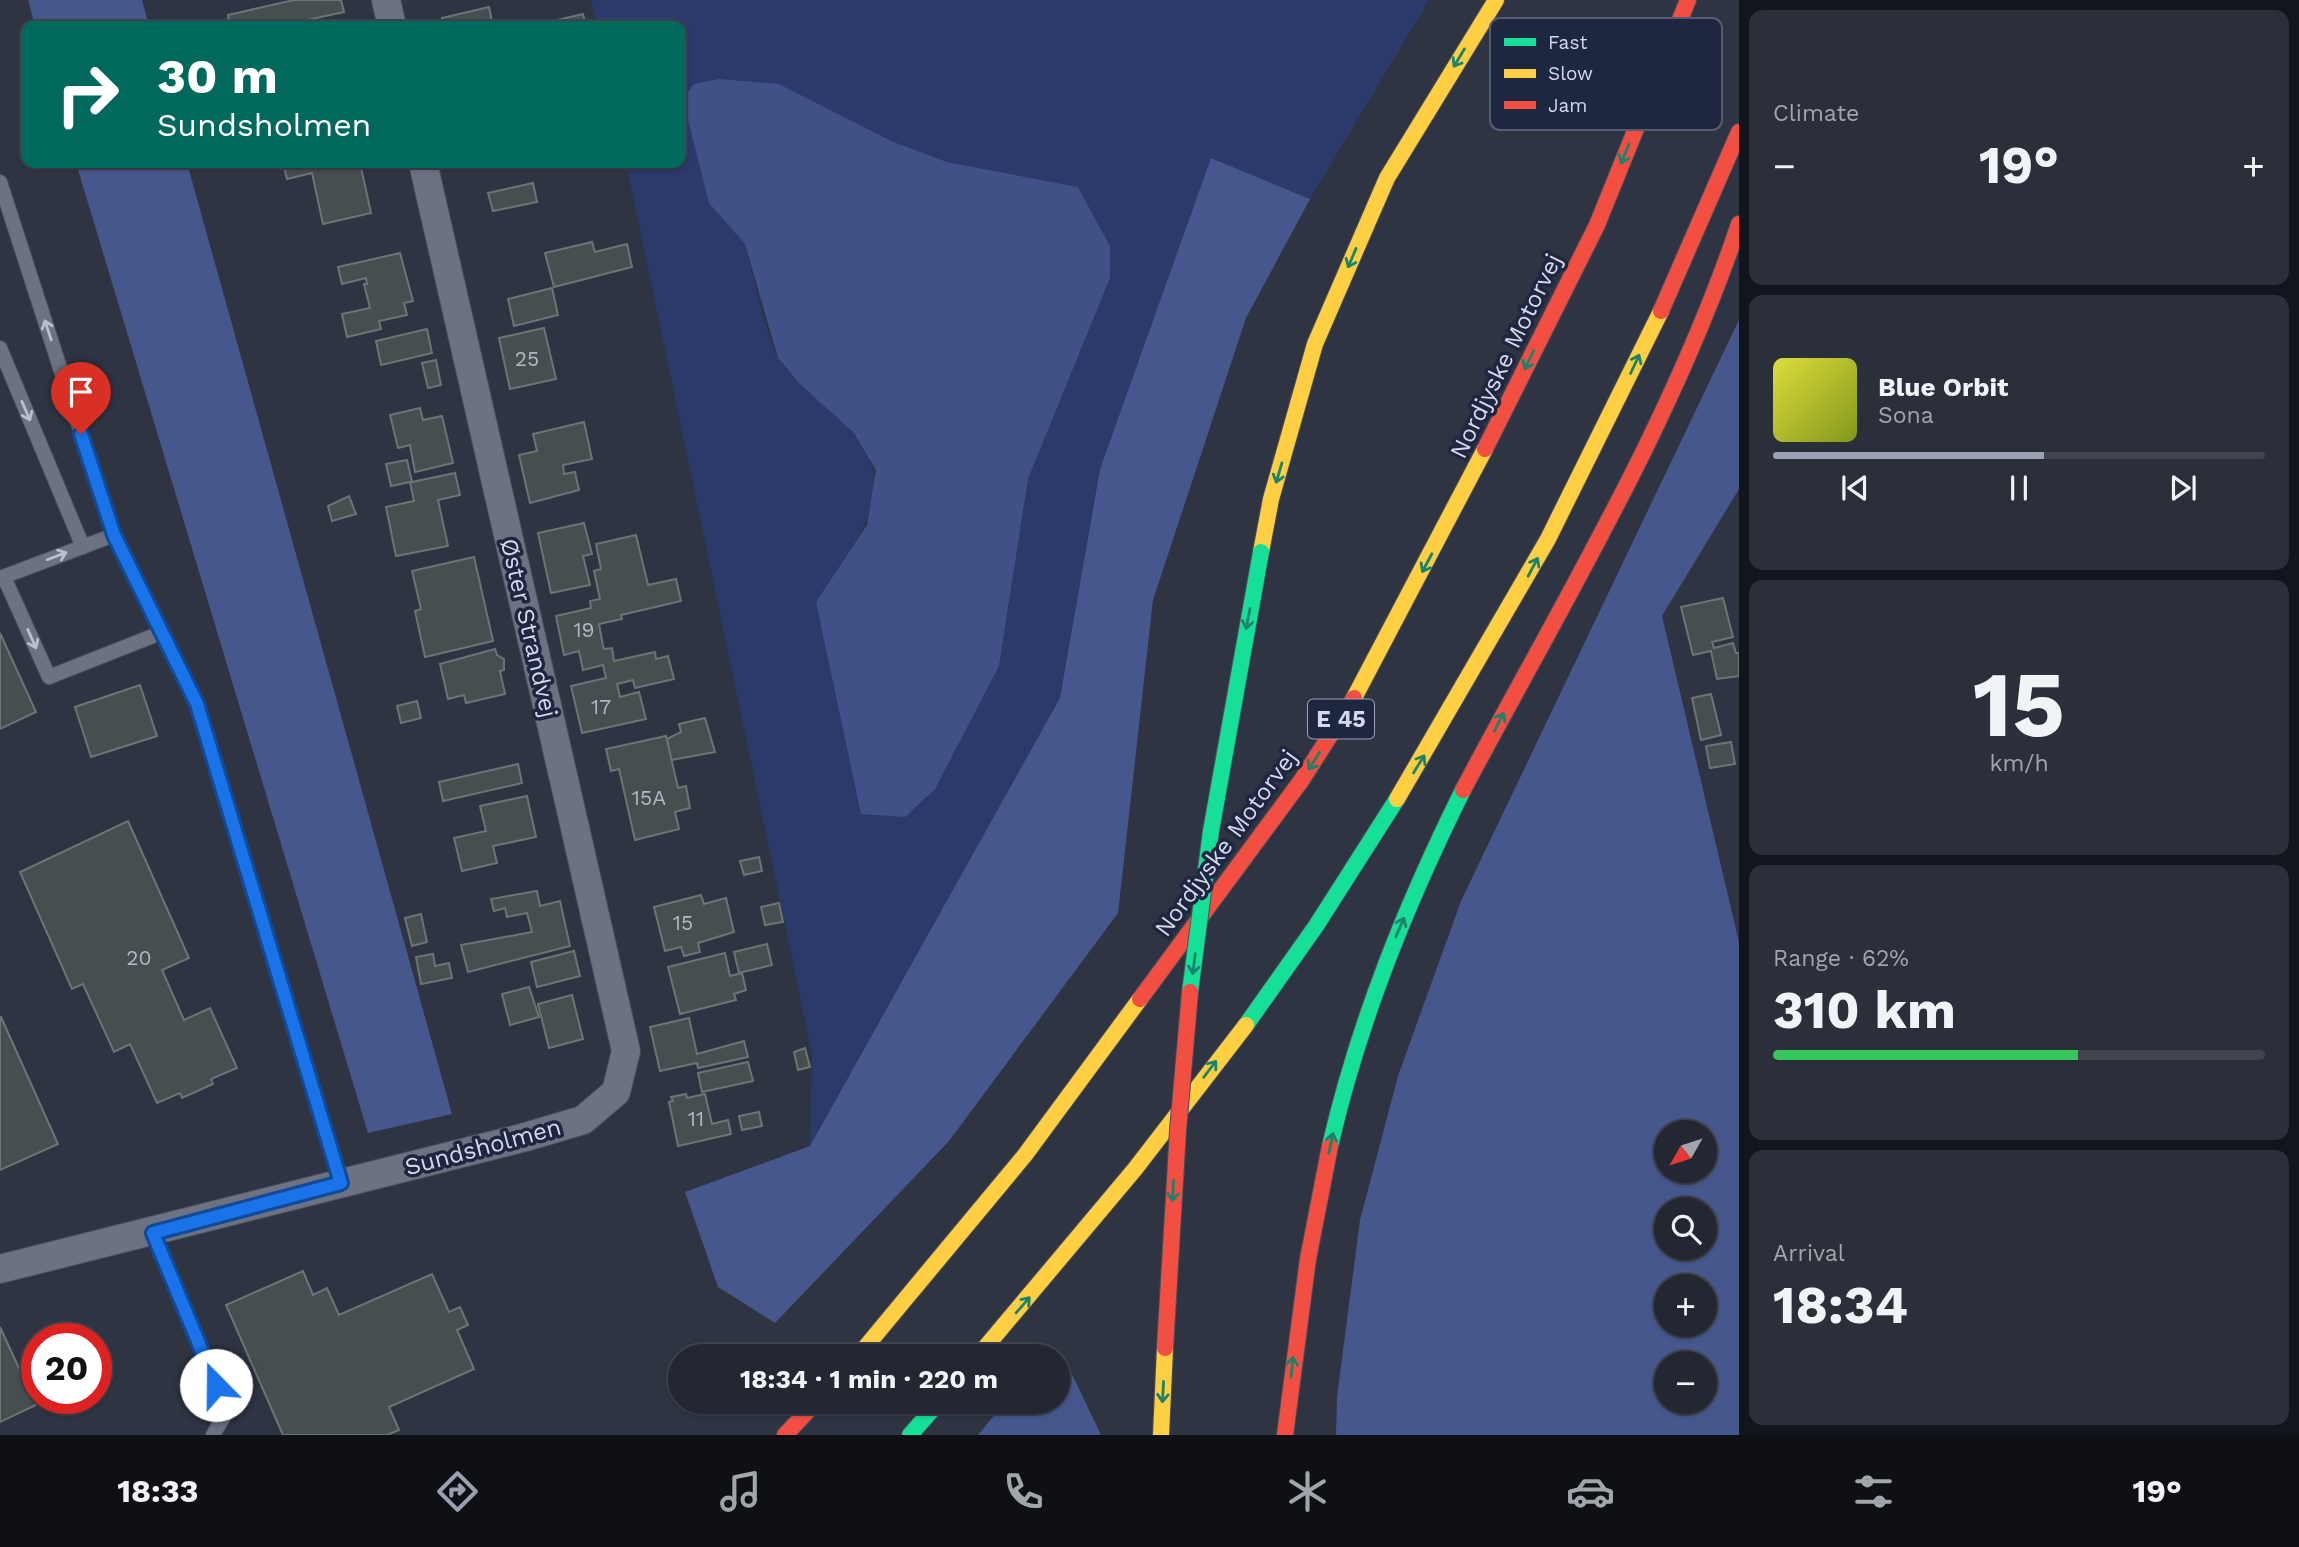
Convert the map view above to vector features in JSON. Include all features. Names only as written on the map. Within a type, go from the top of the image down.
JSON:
[{"type":"highway","points":[[1161,1435],[1173,1175],[1189,999],[1212,822],[1271,499],[1320,332],[1387,178],[1496,0]]},
{"type":"highway","name":"Nordjyske Motorvej","points":[[1681,18],[1688,0]]},
{"type":"highway","name":"Nordjyske Motorvej","points":[[868,1344],[1025,1155],[1301,781],[1350,705],[1446,528],[1597,225],[1635,130]]},
{"type":"highway","points":[[989,1344],[1081,1239],[1283,974],[1383,822],[1489,650],[1583,474],[1699,230],[1739,132]]},
{"type":"highway","points":[[1284,1435],[1298,1310],[1319,1196],[1343,1086],[1381,971],[1432,851],[1623,493],[1729,254],[1739,224]]},
{"type":"highway","points":[[785,1435],[805,1414]]},
{"type":"highway","points":[[910,1435],[928,1414]]},
{"type":"street","points":[[386,0],[391,21]]},
{"type":"street","name":"Øster Strandvej","points":[[424,168],[626,1051],[616,1092]]},
{"type":"street","name":"Sundsholmen","points":[[0,1269],[153,1233],[583,1120],[616,1092]]},
{"type":"lane","points":[[0,181],[114,535],[197,704],[341,1183]]},
{"type":"lane","points":[[0,348],[83,547]]},
{"type":"lane","points":[[114,535],[2,578],[50,677],[163,632]]},
{"type":"lane","points":[[153,1233],[227,1411],[213,1435]]},
{"type":"shaded area","points":[[28,0],[142,0],[148,21],[34,21]]},
{"type":"shaded area","points":[[591,0],[1429,0],[1310,199],[1211,158],[1100,469],[1060,698],[810,1146],[812,1054],[627,168],[686,168],[686,21],[596,21]],"holes":[[[891,141],[947,162],[1078,187],[1110,246],[1110,278],[1028,479],[999,666],[816,602],[856,541],[866,520],[873,498],[874,476],[867,454],[853,432],[780,361],[765,323],[745,244]]]},
{"type":"shaded area","points":[[719,79],[779,84],[891,141],[947,162],[1078,187],[1110,246],[1110,278],[1028,479],[999,666],[935,789],[905,817],[861,814],[816,602],[867,525],[876,470],[854,433],[799,383],[778,358],[745,244],[709,203],[686,112],[686,96],[694,84]]},
{"type":"shaded area","points":[[1211,158],[1310,199],[1246,318],[1153,600],[1118,913],[949,1141],[775,1323],[718,1287],[685,1192],[810,1146],[1060,698],[1100,469]]},
{"type":"shaded area","points":[[78,168],[188,168],[452,1114],[368,1133]]},
{"type":"shaded area","points":[[1739,320],[1739,489],[1662,616],[1739,942],[1739,1435],[1336,1435],[1337,1397],[1360,1220],[1398,1076],[1461,901]]},
{"type":"shaded area","points":[[1070,1370],[1101,1435],[978,1435],[995,1414],[1070,1414]]},
{"type":"building","points":[[294,0],[341,0],[344,12],[307,21],[218,21],[229,19],[228,15]]},
{"type":"building","points":[[489,7],[492,21],[443,21],[442,18]]},
{"type":"building","points":[[583,14],[585,21],[553,21]]},
{"type":"building","points":[[284,168],[361,168],[371,213],[323,224],[312,173],[287,179]]},
{"type":"building","points":[[533,183],[537,202],[493,211],[488,193]]},
{"type":"building","points":[[592,242],[595,252],[627,244],[632,267],[554,287],[545,253]]},
{"type":"building","points":[[400,253],[413,301],[404,303],[407,315],[379,321],[381,329],[347,337],[342,314],[370,308],[364,284],[367,284],[366,278],[342,284],[338,267]]},
{"type":"building","points":[[552,288],[558,315],[514,326],[508,299]]},
{"type":"building","points":[[544,328],[556,379],[510,389],[499,338]]},
{"type":"building","points":[[427,329],[432,353],[381,365],[376,341]]},
{"type":"building","points":[[436,360],[441,385],[428,388],[422,363]]},
{"type":"building","points":[[420,408],[423,420],[442,416],[453,463],[415,472],[410,445],[398,448],[390,415]]},
{"type":"building","points":[[584,422],[592,459],[563,465],[564,474],[575,472],[579,490],[530,503],[519,455],[537,451],[533,434]]},
{"type":"building","points":[[407,460],[412,482],[455,473],[460,495],[438,500],[448,546],[396,556],[386,507],[414,501],[410,482],[391,486],[386,464]]},
{"type":"building","points":[[349,496],[356,514],[332,521],[328,506]]},
{"type":"building","points":[[584,523],[592,554],[583,556],[590,585],[551,593],[538,533]]},
{"type":"building","points":[[636,535],[648,585],[676,579],[681,601],[621,615],[622,619],[599,624],[603,646],[604,649],[612,648],[614,661],[655,652],[656,659],[668,656],[674,679],[635,688],[633,680],[617,684],[620,697],[639,692],[646,719],[582,733],[571,686],[606,678],[603,665],[583,670],[579,651],[564,655],[556,616],[591,608],[590,601],[600,599],[594,571],[601,569],[596,544]]},
{"type":"building","points":[[474,557],[493,641],[425,657],[415,611],[421,609],[412,571]]},
{"type":"building","points":[[1723,598],[1733,637],[1712,642],[1714,648],[1733,643],[1736,653],[1739,653],[1739,676],[1717,679],[1711,651],[1693,655],[1681,607]]},
{"type":"building","points":[[0,633],[36,712],[0,729]]},
{"type":"building","points":[[495,649],[497,655],[504,659],[504,670],[500,671],[505,694],[466,703],[464,695],[448,699],[440,664]]},
{"type":"building","points":[[140,685],[157,736],[91,757],[75,707]]},
{"type":"building","points":[[1711,694],[1721,735],[1701,740],[1692,698]]},
{"type":"building","points":[[417,701],[421,718],[401,723],[397,706]]},
{"type":"building","points":[[705,718],[715,752],[671,760],[667,739],[681,732],[679,724]]},
{"type":"building","points":[[666,736],[678,788],[686,786],[690,808],[675,812],[679,829],[635,840],[619,769],[611,771],[606,749]]},
{"type":"building","points":[[1731,742],[1735,764],[1710,768],[1706,746]]},
{"type":"building","points":[[518,764],[522,783],[443,801],[439,782]]},
{"type":"building","points":[[527,796],[536,837],[493,846],[497,863],[462,871],[454,838],[486,831],[480,806]]},
{"type":"building","points":[[128,821],[189,958],[162,970],[184,1020],[210,1008],[237,1068],[211,1079],[213,1084],[182,1098],[180,1093],[157,1103],[130,1044],[114,1052],[83,984],[72,989],[20,872]]},
{"type":"building","points":[[759,857],[762,871],[744,875],[740,861]]},
{"type":"building","points":[[537,891],[540,906],[560,901],[570,946],[468,972],[461,945],[532,932],[527,913],[507,917],[505,908],[494,911],[491,899]]},
{"type":"building","points":[[701,895],[704,904],[726,898],[734,932],[698,943],[700,952],[684,956],[681,947],[665,951],[654,907]]},
{"type":"building","points":[[779,903],[783,922],[765,925],[761,907]]},
{"type":"building","points":[[421,914],[427,942],[412,946],[405,918]]},
{"type":"building","points":[[767,944],[772,965],[739,973],[734,952]]},
{"type":"building","points":[[574,951],[580,976],[537,987],[531,962]]},
{"type":"building","points":[[725,953],[730,976],[742,973],[746,990],[734,994],[736,1000],[680,1014],[668,967]]},
{"type":"building","points":[[433,954],[435,966],[449,963],[452,978],[421,984],[416,957]]},
{"type":"building","points":[[529,987],[539,1017],[510,1025],[502,994]]},
{"type":"building","points":[[572,995],[583,1039],[549,1048],[538,1004]]},
{"type":"building","points":[[0,1018],[58,1144],[0,1170]]},
{"type":"building","points":[[689,1018],[697,1054],[744,1041],[748,1057],[698,1068],[697,1063],[660,1071],[650,1027]]},
{"type":"building","points":[[805,1048],[810,1067],[798,1070],[794,1052]]},
{"type":"building","points":[[748,1062],[753,1081],[702,1092],[698,1073]]},
{"type":"building","points":[[686,1094],[687,1098],[705,1094],[712,1124],[728,1120],[731,1134],[678,1146],[669,1102],[673,1101],[671,1097]]},
{"type":"building","points":[[759,1112],[762,1126],[742,1130],[739,1116]]},
{"type":"building","points":[[303,1271],[313,1295],[327,1288],[339,1315],[432,1274],[449,1312],[460,1307],[468,1325],[457,1330],[474,1369],[389,1407],[399,1430],[387,1435],[283,1435],[226,1305]]},
{"type":"building","points":[[0,1327],[21,1372],[21,1412],[0,1422]]},
{"type":"traffic: fast","points":[[1190,992],[1211,831],[1261,552]]},
{"type":"traffic: fast","points":[[1330,1146],[1355,1054],[1386,964],[1422,877],[1463,790]]},
{"type":"traffic: fast","points":[[1246,1025],[1316,926],[1397,799]]},
{"type":"traffic: fast","points":[[910,1435],[928,1414]]},
{"type":"traffic: slow","points":[[1261,552],[1271,499],[1315,344],[1387,178],[1496,0]]},
{"type":"traffic: slow","points":[[1397,799],[1548,539],[1661,311]]},
{"type":"traffic: slow","points":[[1354,698],[1485,449]]},
{"type":"traffic: slow","points":[[868,1344],[1025,1155],[1140,999]]},
{"type":"traffic: slow","points":[[988,1344],[1135,1169],[1246,1025]]},
{"type":"traffic: slow","points":[[1161,1435],[1165,1348]]},
{"type":"traffic: jam","points":[[1681,18],[1688,0]]},
{"type":"traffic: jam","points":[[1485,449],[1597,225],[1635,130]]},
{"type":"traffic: jam","points":[[1661,311],[1739,132]]},
{"type":"traffic: jam","points":[[1463,790],[1613,513],[1648,442],[1712,298],[1739,224]]},
{"type":"traffic: jam","points":[[1140,999],[1301,781],[1354,698]]},
{"type":"traffic: jam","points":[[1165,1348],[1178,1130],[1190,992]]},
{"type":"traffic: jam","points":[[1285,1435],[1308,1259],[1330,1146]]},
{"type":"traffic: jam","points":[[785,1435],[805,1414]]},
{"type":"route","points":[[81,434],[114,535],[197,704],[341,1183],[153,1233],[216,1385]]}]
